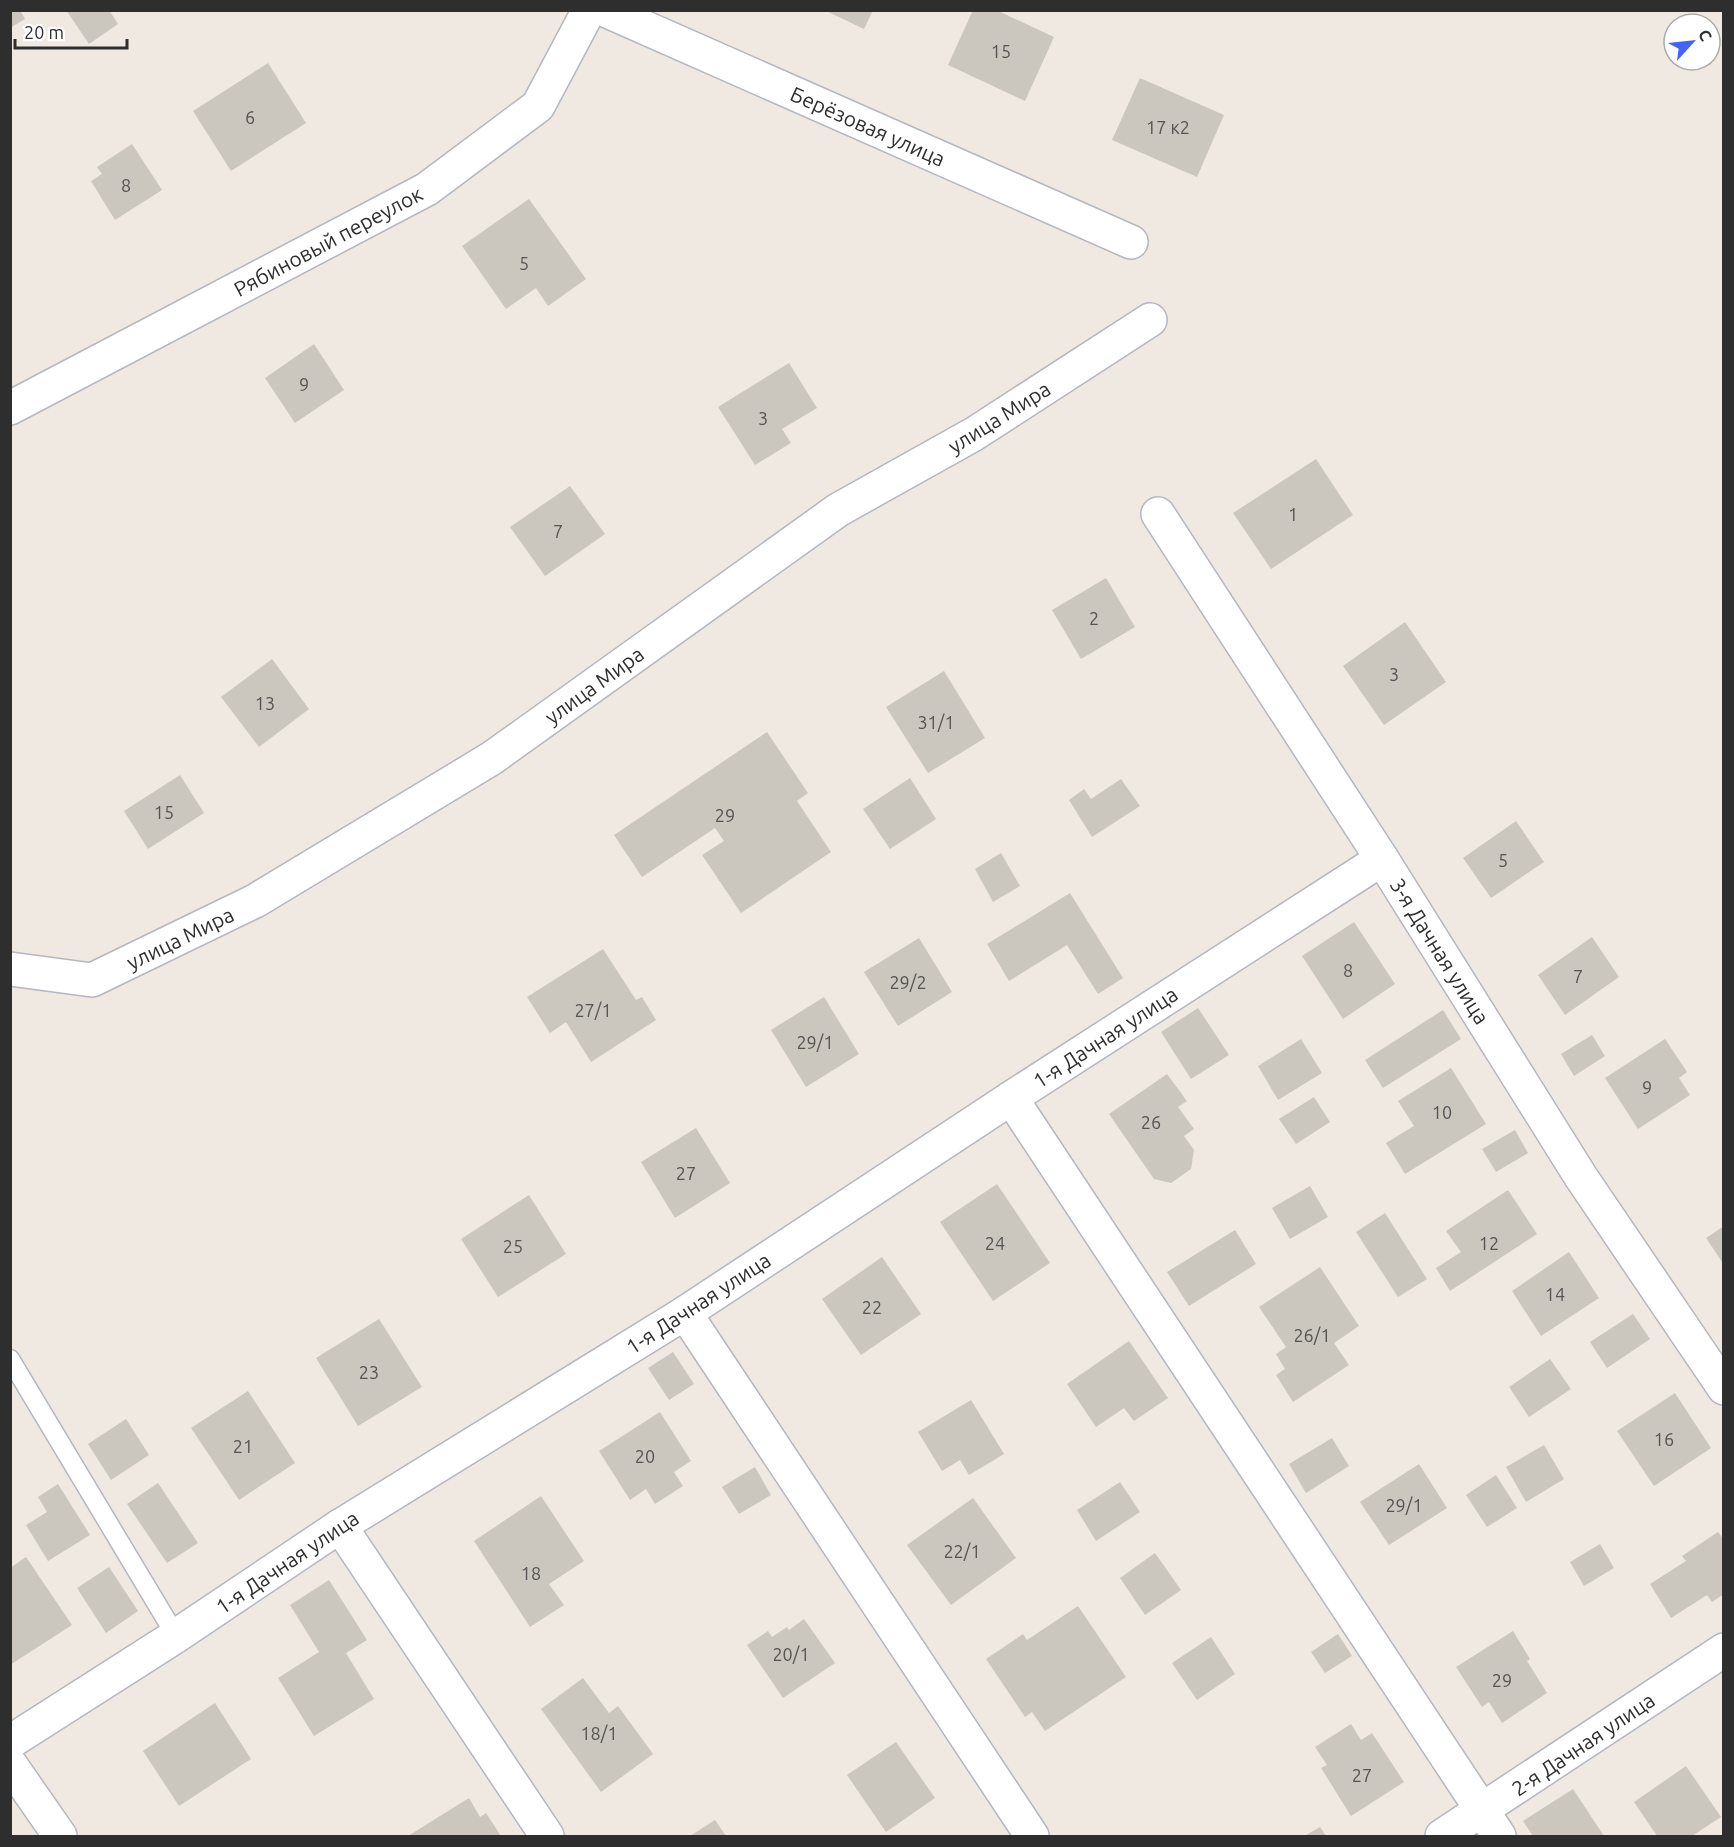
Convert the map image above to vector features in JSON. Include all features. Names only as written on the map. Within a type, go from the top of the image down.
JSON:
[{"type":"street","name":"Рябиновый переулок","points":[[10,408],[427,189],[538,106],[589,10]]},
{"type":"street","name":"Берёзовая улица","points":[[605,10],[1131,242]]},
{"type":"street","name":"улица Мира","points":[[10,969],[92,980],[255,901],[492,758],[838,510],[974,434],[1150,320]]},
{"type":"street","name":"3-я Дачная улица","points":[[1158,514],[1382,859],[1581,1176],[1724,1388]]},
{"type":"street","name":"1-я Дачная улица","points":[[10,1742],[176,1636],[340,1526],[685,1313],[1011,1098],[1382,859]]},
{"type":"street","points":[[1011,1098],[1491,1824]]},
{"type":"street","points":[[685,1313],[1032,1836]]},
{"type":"street","points":[[340,1526],[546,1836]]},
{"type":"street","name":"2-я Дачная улица","points":[[1442,1836],[1491,1824],[1724,1650]]},
{"type":"street","points":[[10,1764],[60,1836]]},
{"type":"lane","points":[[10,1359],[176,1636]]},
{"type":"building","points":[[10,10],[20,10],[25,19],[10,28]]},
{"type":"building","points":[[66,10],[109,10],[118,24],[89,44]]},
{"type":"building","points":[[824,10],[873,10],[864,29]]},
{"type":"building","points":[[973,10],[996,10],[1054,37],[1025,101],[948,65]]},
{"type":"building","points":[[268,63],[306,123],[231,171],[193,111]]},
{"type":"building","points":[[1140,78],[1224,115],[1197,177],[1112,140]]},
{"type":"building","points":[[132,144],[162,190],[115,220],[91,181],[102,174],[97,167]]},
{"type":"building","points":[[529,199],[586,279],[548,306],[536,288],[506,309],[462,246]]},
{"type":"building","points":[[314,344],[344,390],[295,423],[265,378]]},
{"type":"building","points":[[789,363],[817,408],[782,429],[791,443],[755,465],[718,407]]},
{"type":"building","points":[[1316,459],[1353,515],[1271,569],[1233,513]]},
{"type":"building","points":[[570,486],[605,534],[545,576],[510,527]]},
{"type":"building","points":[[1106,578],[1135,627],[1081,659],[1052,610]]},
{"type":"building","points":[[1405,622],[1446,682],[1384,725],[1343,666]]},
{"type":"building","points":[[272,659],[309,709],[259,747],[221,697]]},
{"type":"building","points":[[944,671],[985,738],[928,773],[886,707]]},
{"type":"building","points":[[767,732],[808,793],[797,801],[831,852],[741,913],[702,855],[724,841],[715,828],[642,877],[614,835]]},
{"type":"building","points":[[180,775],[204,813],[148,849],[124,811]]},
{"type":"building","points":[[910,778],[936,819],[890,849],[863,809]]},
{"type":"building","points":[[1121,779],[1140,806],[1092,837],[1069,800],[1084,789],[1091,799]]},
{"type":"building","points":[[1516,821],[1544,862],[1491,898],[1463,858]]},
{"type":"building","points":[[1001,853],[1020,886],[993,902],[975,869]]},
{"type":"building","points":[[1070,893],[1123,978],[1098,994],[1067,945],[1009,981],[987,944]]},
{"type":"building","points":[[1354,922],[1395,984],[1343,1019],[1302,956]]},
{"type":"building","points":[[1592,937],[1619,977],[1565,1015],[1538,975]]},
{"type":"building","points":[[919,938],[952,992],[898,1026],[864,972]]},
{"type":"building","points":[[603,949],[636,1000],[642,997],[656,1020],[591,1062],[566,1022],[550,1033],[527,997]]},
{"type":"building","points":[[824,997],[859,1054],[806,1087],[771,1030]]},
{"type":"building","points":[[1198,1008],[1229,1055],[1191,1079],[1161,1032]]},
{"type":"building","points":[[1443,1010],[1461,1039],[1383,1088],[1365,1060]]},
{"type":"building","points":[[1592,1035],[1605,1056],[1574,1076],[1561,1054]]},
{"type":"building","points":[[1301,1039],[1322,1073],[1278,1100],[1258,1066]]},
{"type":"building","points":[[1665,1039],[1687,1072],[1679,1078],[1690,1095],[1638,1129],[1605,1078]]},
{"type":"building","points":[[1451,1068],[1486,1124],[1405,1174],[1386,1143],[1414,1126],[1398,1101]]},
{"type":"building","points":[[1167,1074],[1187,1101],[1178,1107],[1194,1129],[1184,1136],[1194,1150],[1191,1169],[1171,1183],[1154,1179],[1109,1114]]},
{"type":"building","points":[[1314,1097],[1330,1122],[1296,1144],[1279,1119]]},
{"type":"building","points":[[696,1128],[730,1183],[675,1218],[641,1162]]},
{"type":"building","points":[[1515,1130],[1528,1153],[1496,1172],[1482,1149]]},
{"type":"building","points":[[997,1184],[1050,1263],[993,1301],[940,1222]]},
{"type":"building","points":[[1310,1186],[1328,1217],[1290,1239],[1272,1208]]},
{"type":"building","points":[[1508,1190],[1537,1234],[1450,1291],[1436,1268],[1461,1252],[1446,1231]]},
{"type":"building","points":[[529,1195],[566,1254],[498,1297],[461,1239]]},
{"type":"building","points":[[1385,1213],[1427,1279],[1398,1297],[1356,1232]]},
{"type":"building","points":[[1724,1226],[1724,1265],[1706,1238]]},
{"type":"building","points":[[1235,1230],[1256,1264],[1189,1306],[1167,1272]]},
{"type":"building","points":[[1569,1252],[1599,1298],[1541,1336],[1512,1291]]},
{"type":"building","points":[[882,1257],[921,1314],[861,1355],[822,1299]]},
{"type":"building","points":[[1320,1267],[1359,1326],[1334,1343],[1349,1365],[1293,1402],[1276,1375],[1285,1369],[1276,1354],[1286,1347],[1259,1307]]},
{"type":"building","points":[[1633,1314],[1650,1339],[1607,1368],[1590,1342]]},
{"type":"building","points":[[379,1319],[422,1387],[358,1426],[316,1358]]},
{"type":"building","points":[[1129,1341],[1168,1398],[1134,1421],[1124,1408],[1096,1427],[1067,1384]]},
{"type":"building","points":[[673,1352],[694,1384],[669,1400],[648,1368]]},
{"type":"building","points":[[1550,1359],[1571,1389],[1529,1417],[1509,1387]]},
{"type":"building","points":[[248,1391],[295,1463],[239,1500],[191,1428]]},
{"type":"building","points":[[1675,1393],[1711,1448],[1654,1486],[1617,1431]]},
{"type":"building","points":[[971,1400],[1004,1454],[969,1475],[960,1460],[942,1471],[918,1432]]},
{"type":"building","points":[[660,1412],[691,1461],[674,1472],[683,1486],[655,1504],[646,1489],[630,1500],[599,1451]]},
{"type":"building","points":[[126,1419],[149,1455],[111,1480],[88,1444]]},
{"type":"building","points":[[1332,1438],[1349,1466],[1306,1493],[1289,1464]]},
{"type":"building","points":[[1544,1445],[1564,1479],[1526,1502],[1506,1467]]},
{"type":"building","points":[[1419,1464],[1447,1508],[1389,1545],[1360,1502]]},
{"type":"building","points":[[755,1467],[771,1495],[739,1514],[722,1487]]},
{"type":"building","points":[[1496,1475],[1517,1508],[1487,1527],[1466,1495]]},
{"type":"building","points":[[1120,1482],[1140,1512],[1096,1541],[1077,1510]]},
{"type":"building","points":[[158,1483],[198,1543],[167,1563],[127,1504]]},
{"type":"building","points":[[58,1484],[90,1535],[48,1561],[26,1525],[47,1512],[38,1497]]},
{"type":"building","points":[[541,1496],[584,1561],[549,1584],[564,1605],[530,1627],[474,1541]]},
{"type":"building","points":[[973,1498],[1016,1558],[951,1605],[907,1545]]},
{"type":"building","points":[[1718,1532],[1724,1540],[1724,1594],[1712,1602],[1707,1595],[1671,1618],[1650,1584],[1686,1561],[1682,1556]]},
{"type":"building","points":[[1600,1544],[1614,1568],[1584,1586],[1570,1562]]},
{"type":"building","points":[[1155,1553],[1181,1590],[1145,1615],[1120,1578]]},
{"type":"building","points":[[26,1557],[72,1625],[10,1665],[10,1568]]},
{"type":"building","points":[[109,1567],[138,1611],[106,1633],[77,1588]]},
{"type":"building","points":[[329,1580],[367,1640],[346,1653],[374,1699],[314,1736],[278,1678],[319,1652],[290,1605]]},
{"type":"building","points":[[1078,1606],[1126,1677],[1045,1731],[1032,1712],[1025,1717],[986,1659],[1023,1634],[1027,1640]]},
{"type":"building","points":[[804,1619],[835,1663],[783,1698],[747,1645],[768,1631],[772,1637],[787,1627],[789,1630]]},
{"type":"building","points":[[1513,1631],[1530,1659],[1527,1661],[1547,1693],[1502,1723],[1489,1702],[1482,1707],[1456,1667]]},
{"type":"building","points":[[1338,1634],[1352,1656],[1325,1673],[1311,1652]]},
{"type":"building","points":[[1211,1637],[1235,1674],[1197,1700],[1172,1663]]},
{"type":"building","points":[[583,1678],[609,1713],[618,1706],[653,1754],[601,1792],[541,1709]]},
{"type":"building","points":[[215,1703],[251,1759],[179,1806],[143,1751]]},
{"type":"building","points":[[1351,1724],[1361,1740],[1372,1733],[1404,1782],[1351,1816],[1321,1768],[1327,1765],[1315,1747]]},
{"type":"building","points":[[896,1742],[935,1798],[886,1832],[847,1775]]},
{"type":"building","points":[[1686,1766],[1721,1817],[1692,1836],[1657,1836],[1634,1802]]},
{"type":"building","points":[[1573,1789],[1604,1836],[1533,1836],[1523,1821]]},
{"type":"building","points":[[469,1798],[480,1817],[486,1813],[501,1836],[408,1836]]},
{"type":"building","points":[[715,1820],[726,1836],[690,1836]]},
{"type":"building","points":[[1320,1827],[1326,1836],[1304,1836]]}]
